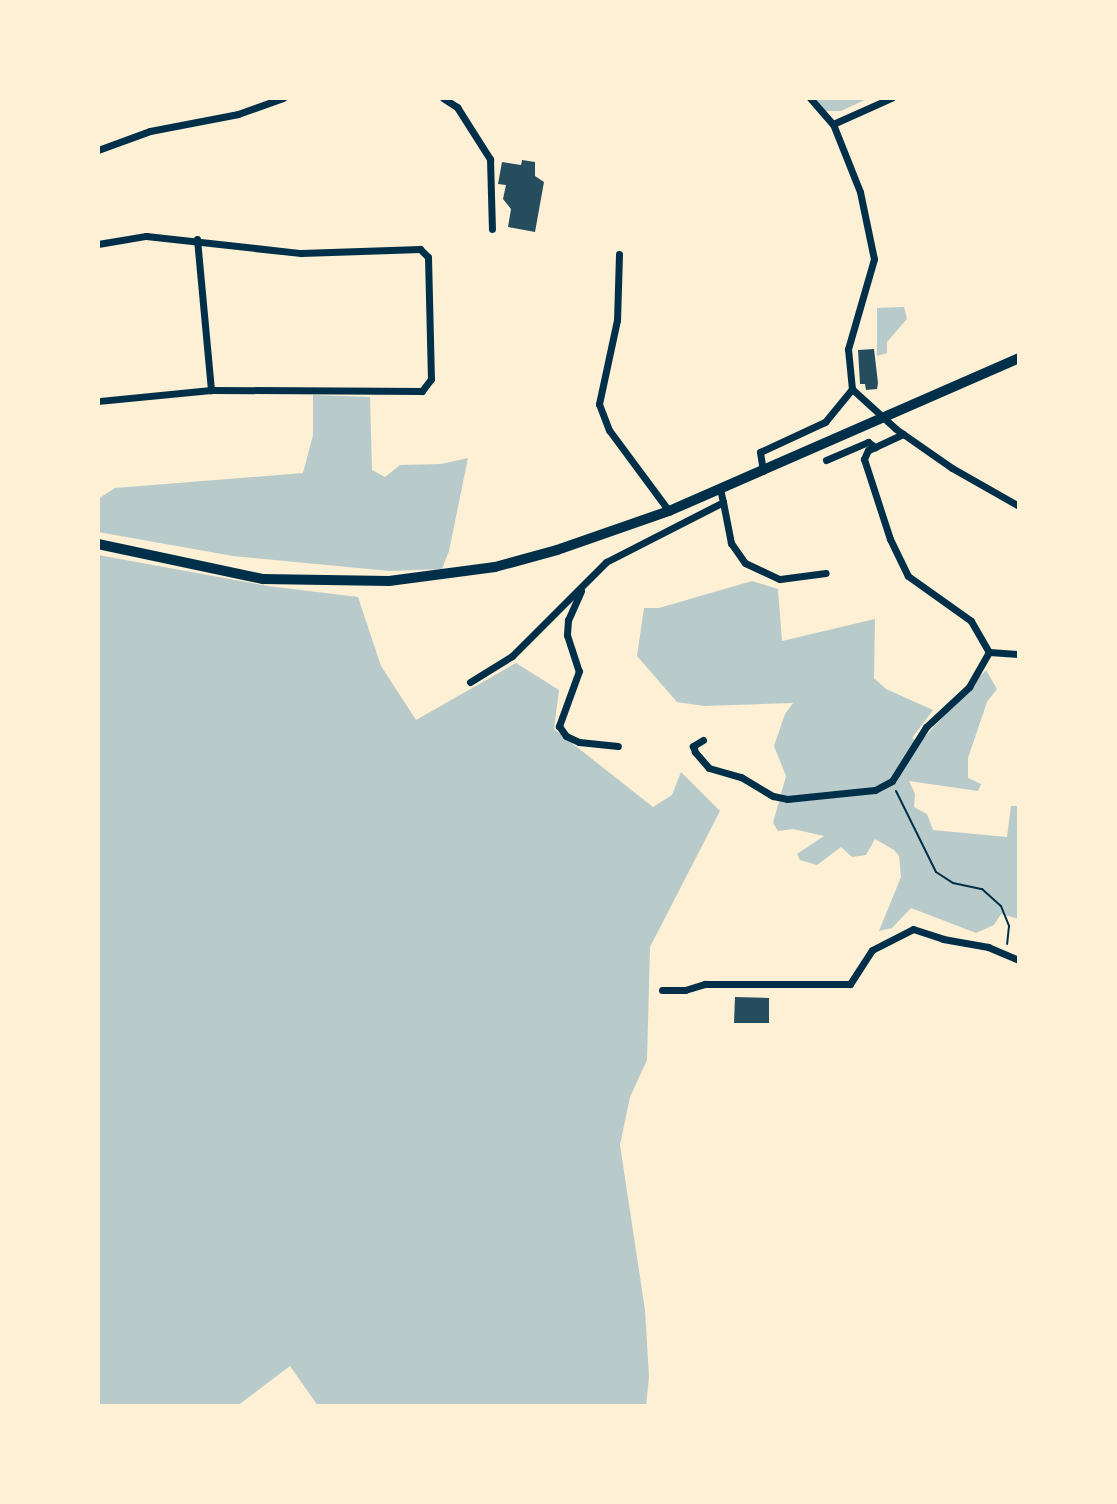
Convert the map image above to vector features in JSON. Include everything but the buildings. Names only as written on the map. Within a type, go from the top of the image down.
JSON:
[{"type":"main road","points":[[98,544],[263,579],[389,581],[495,567],[557,550],[669,511],[1019,358]]},
{"type":"street","points":[[98,150],[150,131],[238,114],[283,98]]},
{"type":"street","points":[[443,98],[457,107],[490,159],[492,229]]},
{"type":"street","points":[[810,98],[833,124],[860,192],[874,259],[848,349],[852,389],[881,419],[1019,506]]},
{"type":"street","points":[[833,124],[891,98]]},
{"type":"street","points":[[98,244],[146,236],[197,239],[301,253],[420,249],[428,257],[431,379],[422,391],[211,390],[98,401]]},
{"type":"street","points":[[197,239],[211,390]]},
{"type":"street","points":[[619,254],[617,320],[599,404],[609,430],[669,511]]},
{"type":"street","points":[[763,471],[760,452],[825,422],[852,389]]},
{"type":"street","points":[[903,434],[868,450],[864,459],[890,539],[908,576],[971,621],[989,652]]},
{"type":"street","points":[[826,460],[868,442],[875,447]]},
{"type":"street","points":[[720,489],[731,543],[745,563],[780,579],[826,573]]},
{"type":"street","points":[[470,682],[512,656],[606,562],[723,502]]},
{"type":"street","points":[[584,586],[568,620],[567,635],[579,671],[559,726],[566,736],[579,742],[618,746]]},
{"type":"street","points":[[989,652],[1019,654]]},
{"type":"street","points":[[703,740],[693,746],[709,768],[741,777],[773,796],[787,799],[862,794],[892,781],[926,727],[969,687],[989,652]]},
{"type":"street","points":[[662,990],[685,990],[705,984],[850,984],[872,950],[913,929],[1005,953],[1019,960]]},
{"type":"path","points":[[892,781],[936,872],[953,883],[982,889],[1001,906],[1009,926],[1005,953]]},
{"type":"shaded area","points":[[811,98],[869,98],[841,111],[822,111]]},
{"type":"shaded area","points":[[904,307],[907,319],[887,342],[887,353],[877,356],[877,308]]},
{"type":"shaded area","points":[[313,395],[370,397],[372,470],[385,477],[400,465],[441,464],[468,458],[449,551],[442,569],[389,571],[233,556],[98,532],[98,499],[115,488],[303,473],[313,435]]},
{"type":"shaded area","points":[[98,555],[268,586],[358,597],[381,666],[416,720],[516,663],[559,690],[554,729],[653,807],[672,795],[681,772],[720,811],[650,947],[647,1060],[630,1097],[620,1145],[645,1310],[649,1377],[646,1406],[318,1406],[290,1366],[237,1406],[98,1406]]},
{"type":"shaded area","points":[[752,581],[778,589],[782,641],[875,619],[874,678],[886,689],[933,710],[912,738],[919,743],[986,670],[997,689],[987,702],[968,758],[968,778],[981,784],[978,791],[909,781],[915,794],[914,807],[927,814],[933,830],[1007,837],[1011,806],[1019,806],[1019,919],[1001,914],[994,925],[976,933],[911,908],[892,928],[879,931],[901,877],[899,856],[894,850],[875,839],[866,855],[852,857],[841,847],[817,865],[800,860],[797,854],[824,836],[793,829],[778,831],[773,823],[786,776],[774,746],[785,714],[793,703],[704,706],[677,702],[637,656],[644,608],[659,608]]}]
